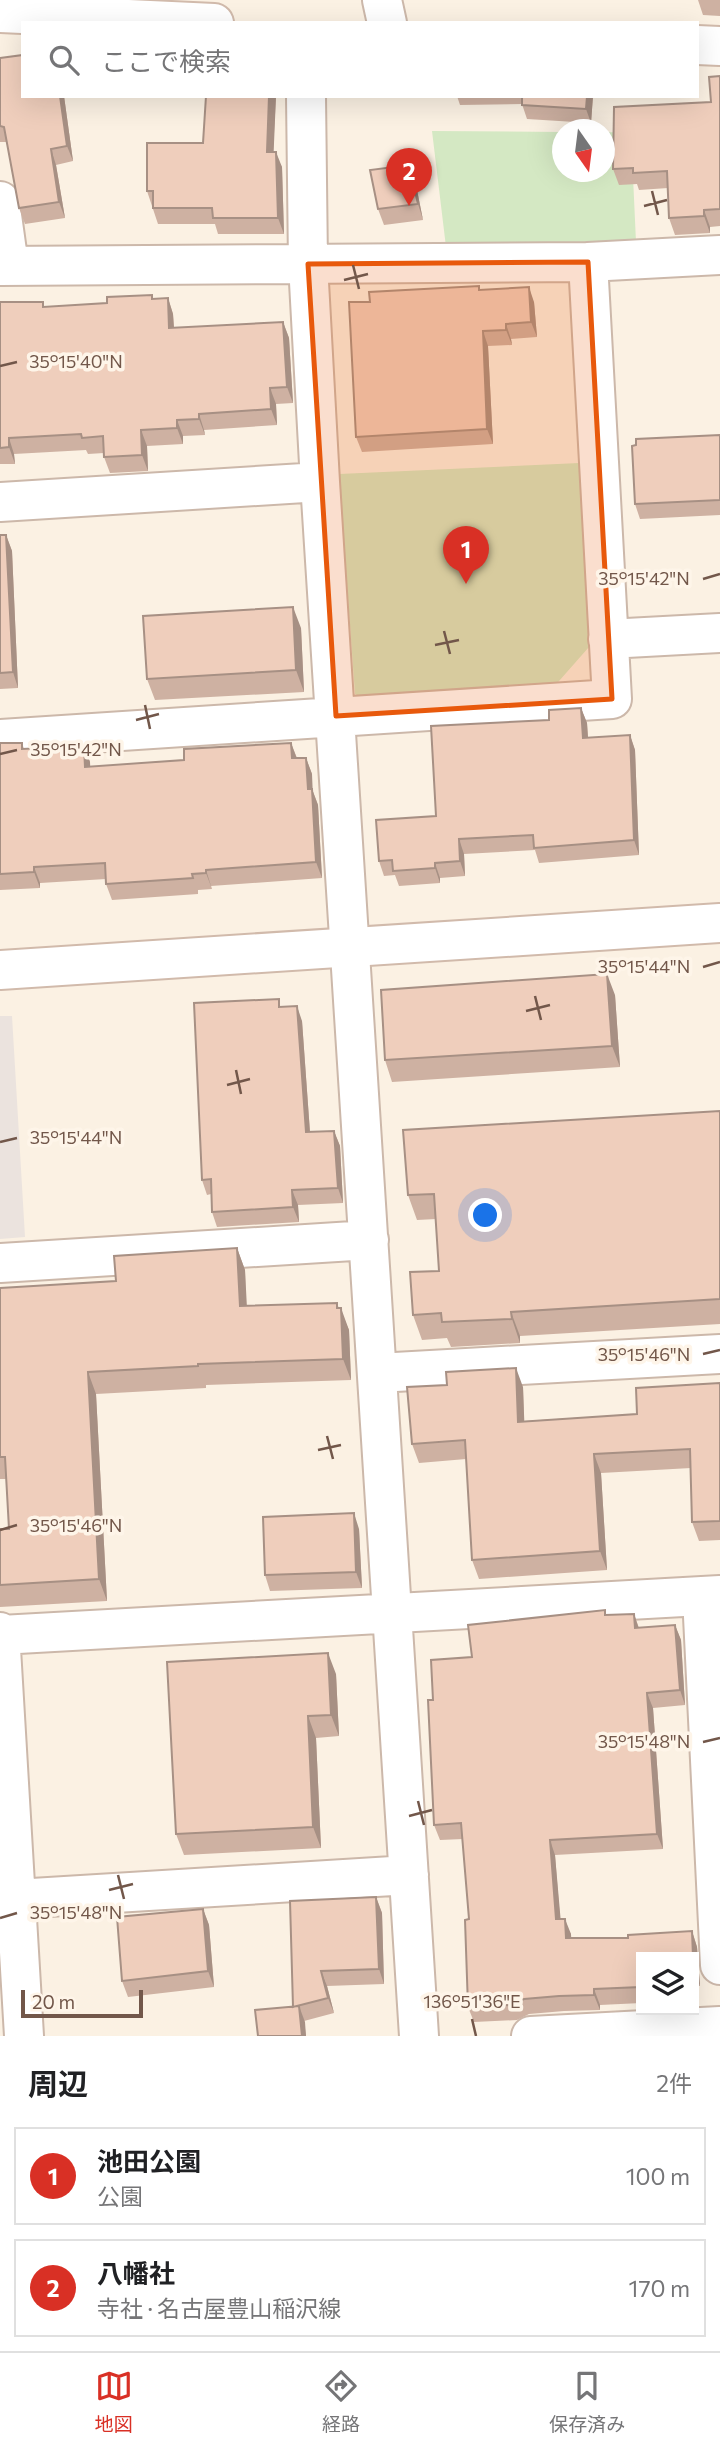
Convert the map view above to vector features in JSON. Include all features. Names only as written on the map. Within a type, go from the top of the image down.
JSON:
[{"type":"street","points":[[382,0],[387,21]]},
{"type":"street","points":[[0,13],[171,21]]},
{"type":"street","points":[[699,45],[720,46]]},
{"type":"street","points":[[306,98],[308,264],[320,482],[419,2036]]},
{"type":"street","points":[[0,201],[4,266],[588,262],[720,255]]},
{"type":"street","points":[[0,739],[612,699],[588,262]]},
{"type":"street","points":[[0,502],[320,482]]},
{"type":"street","points":[[608,639],[720,632]]},
{"type":"street","points":[[0,970],[720,923]]},
{"type":"street","points":[[0,1263],[369,1240]]},
{"type":"street","points":[[377,1373],[720,1354]]},
{"type":"street","points":[[24,2036],[0,1634],[711,1595],[720,1965]]},
{"type":"street","points":[[16,1899],[409,1875]]},
{"type":"street","points":[[531,2036],[720,2026]]},
{"type":"highlighted area","points":[[588,262],[612,699],[336,716],[308,264]]},
{"type":"shaded area","points":[[0,1016],[12,1016],[25,1237],[0,1239]]},
{"type":"green space","points":[[432,131],[552,132],[552,182],[615,182],[615,132],[631,133],[636,242],[446,247]]},
{"type":"green space","points":[[579,463],[589,647],[552,689],[371,703],[355,694],[339,474]]},
{"type":"building","points":[[21,55],[21,98],[60,98],[67,146],[51,149],[59,202],[19,208],[4,127],[0,126],[0,58]]},
{"type":"building","points":[[720,76],[720,209],[704,210],[704,216],[669,218],[667,171],[633,173],[633,168],[615,169],[614,107],[711,102],[709,77]]},
{"type":"building","points":[[206,98],[269,98],[267,152],[276,152],[278,218],[213,218],[212,208],[153,208],[153,191],[147,191],[147,143],[203,143]]},
{"type":"building","points":[[522,98],[587,98],[586,109],[522,105]]},
{"type":"building","points":[[409,165],[418,204],[378,209],[370,170]]},
{"type":"building","points":[[479,286],[479,290],[529,287],[531,322],[506,324],[506,330],[483,331],[487,429],[356,437],[349,302],[370,302],[369,292]]},
{"type":"building","points":[[152,295],[152,299],[168,298],[169,328],[283,322],[287,387],[270,388],[271,409],[199,414],[199,419],[177,420],[177,428],[141,430],[142,455],[104,457],[103,436],[82,438],[81,434],[9,438],[9,447],[0,448],[0,302],[43,302],[43,307],[107,303],[107,297]]},
{"type":"building","points":[[720,435],[720,500],[635,504],[632,446],[636,445],[636,439]]},
{"type":"building","points":[[0,535],[6,535],[13,672],[0,673]]},
{"type":"building","points":[[293,607],[296,670],[147,679],[143,616]]},
{"type":"building","points":[[581,708],[583,738],[630,735],[634,840],[534,848],[533,835],[459,839],[460,861],[435,863],[435,868],[393,871],[392,860],[379,861],[376,820],[436,816],[431,726],[549,720],[549,710]]},
{"type":"building","points":[[0,743],[22,743],[22,749],[84,746],[85,767],[184,760],[184,749],[291,743],[292,758],[306,758],[308,789],[312,789],[316,862],[206,870],[206,873],[192,874],[193,878],[106,884],[105,863],[34,867],[34,872],[0,874]]},
{"type":"building","points":[[607,974],[612,1046],[385,1060],[381,990]]},
{"type":"building","points":[[279,999],[279,1007],[297,1006],[306,1132],[334,1131],[338,1188],[292,1190],[293,1207],[212,1212],[211,1179],[202,1180],[194,1003]]},
{"type":"building","points":[[720,1111],[720,1299],[511,1312],[512,1319],[442,1322],[441,1313],[413,1315],[410,1272],[439,1271],[434,1194],[408,1195],[403,1130]]},
{"type":"building","points":[[237,1248],[240,1306],[337,1303],[337,1308],[341,1308],[343,1359],[198,1364],[88,1372],[99,1579],[0,1585],[0,1529],[9,1529],[5,1457],[0,1457],[0,1288],[116,1281],[114,1256]]},
{"type":"building","points":[[516,1368],[518,1422],[637,1414],[636,1388],[720,1383],[720,1521],[692,1522],[690,1449],[594,1454],[600,1551],[472,1560],[465,1440],[412,1444],[407,1387],[447,1385],[446,1372]]},
{"type":"building","points":[[354,1513],[356,1572],[265,1575],[263,1517]]},
{"type":"building","points":[[605,1610],[605,1615],[634,1614],[635,1628],[675,1625],[680,1690],[647,1693],[657,1834],[550,1840],[556,1919],[565,1919],[566,1938],[628,1938],[628,1935],[692,1931],[693,1952],[636,1952],[636,1987],[594,1989],[594,1995],[524,1999],[512,2005],[468,2007],[465,1920],[469,1919],[461,1823],[434,1825],[428,1700],[433,1700],[431,1660],[472,1657],[468,1625]]},
{"type":"building","points":[[328,1653],[331,1715],[308,1716],[313,1827],[176,1834],[167,1662]]},
{"type":"building","points":[[376,1897],[379,1969],[321,1971],[328,1998],[293,2007],[290,1901]]},
{"type":"building","points":[[203,1909],[208,1971],[122,1981],[117,1917]]},
{"type":"building","points":[[299,2006],[302,2036],[258,2036],[255,2010]]},
{"type":"place","name":"八幡社","points":[[409,206]]},
{"type":"place","name":"池田公園","points":[[466,584]]}]
